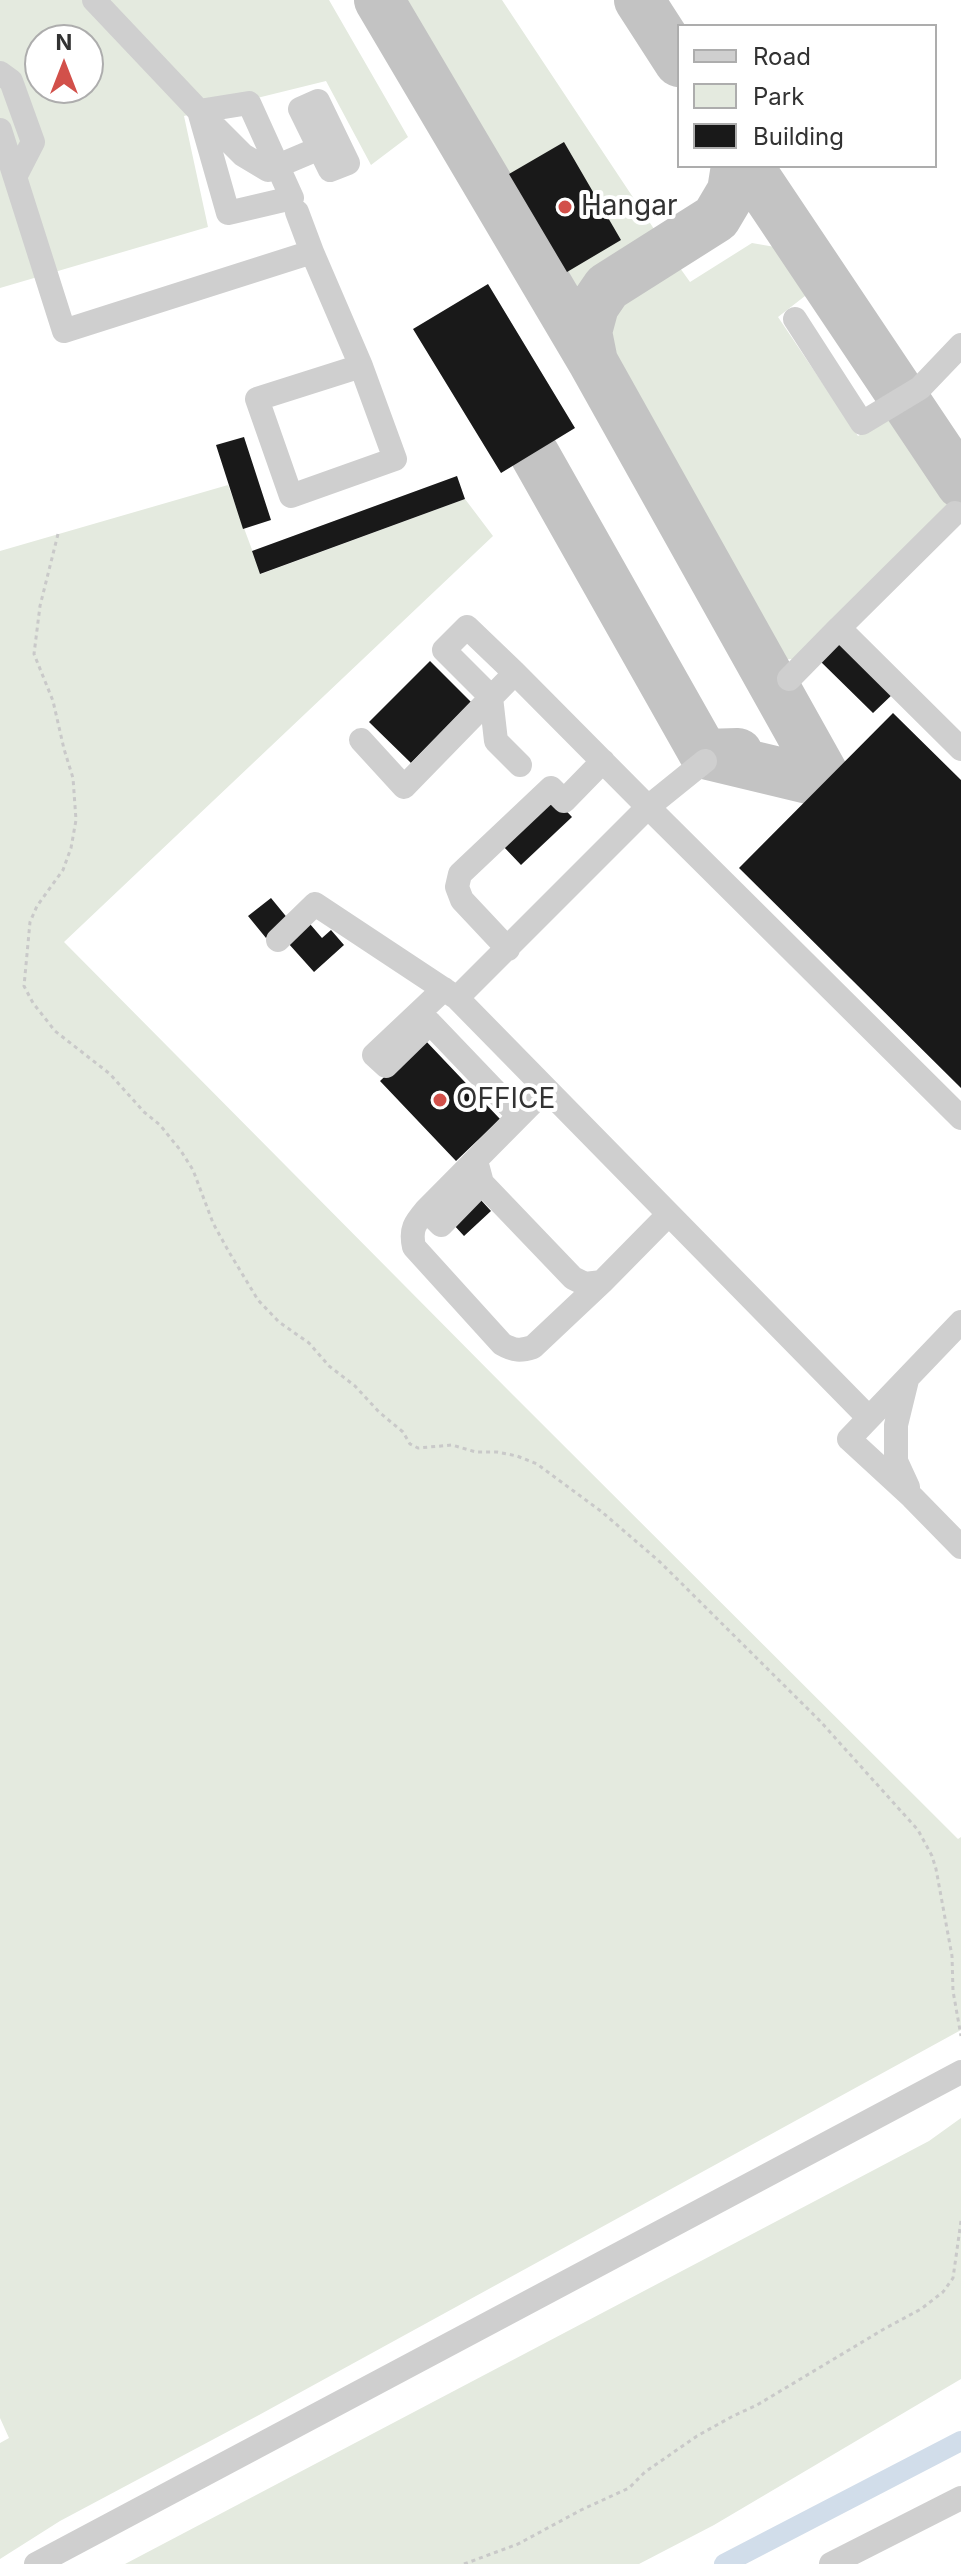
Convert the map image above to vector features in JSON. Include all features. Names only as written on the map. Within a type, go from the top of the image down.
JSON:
[{"type":"street","points":[[94,0],[243,155],[268,170],[320,148]]},
{"type":"street","points":[[0,73],[11,81],[33,142],[15,177]]},
{"type":"street","points":[[249,103],[292,198],[228,213],[199,111],[249,103]]},
{"type":"street","points":[[0,130],[64,331],[312,252]]},
{"type":"street","points":[[297,212],[361,366],[395,459],[291,496],[257,399],[361,366]]},
{"type":"street","points":[[795,319],[862,423],[920,388],[961,345]]},
{"type":"street","points":[[789,679],[955,513]]},
{"type":"street","points":[[520,765],[496,741],[491,697],[444,650],[467,627],[961,1118]]},
{"type":"street","points":[[839,628],[961,749]]},
{"type":"street","points":[[361,740],[404,787],[515,673]]},
{"type":"street","points":[[508,949],[462,900],[457,887],[460,874],[551,788],[564,801],[603,761]]},
{"type":"street","points":[[451,994],[430,1023],[386,1066],[374,1055],[451,994],[508,949],[648,807],[705,761]]},
{"type":"street","points":[[278,940],[315,904],[451,994],[869,1418]]},
{"type":"street","points":[[430,1023],[519,1116]]},
{"type":"street","points":[[459,1054],[487,1028]]},
{"type":"street","points":[[546,1089],[412,1226],[414,1247],[502,1344],[512,1350],[533,1347],[668,1215]]},
{"type":"street","points":[[481,1154],[478,1170],[482,1183],[573,1278],[585,1284],[602,1282]]},
{"type":"street","points":[[426,1210],[441,1225],[482,1183]]},
{"type":"street","points":[[961,1322],[849,1439],[961,1547]]},
{"type":"street","points":[[908,1378],[896,1425],[896,1461],[912,1497]]},
{"type":"street","points":[[36,2564],[961,2072]]},
{"type":"street","points":[[831,2564],[961,2498]]},
{"type":"path","points":[[58,534],[40,606],[34,654],[53,701],[73,778],[76,820],[63,870],[37,906],[30,922],[24,986],[33,1003],[55,1031],[110,1074],[181,1151],[193,1170],[213,1223],[258,1300],[392,1421],[410,1444],[418,1448],[452,1445],[476,1452],[517,1456],[537,1464],[570,1488],[660,1562],[820,1721],[901,1809],[918,1830],[936,1869],[952,1956],[953,1991],[961,2036]]},
{"type":"path","points":[[464,2564],[518,2544],[629,2488],[645,2472],[697,2436],[757,2405],[921,2309],[943,2292],[953,2278],[961,2221]]},
{"type":"green space","points":[[0,0],[329,0],[408,137],[371,165],[326,81],[184,116],[208,227],[0,288]]},
{"type":"green space","points":[[389,0],[502,0],[656,232],[651,246],[566,297]]},
{"type":"green space","points":[[752,243],[792,250],[809,278],[805,296],[778,317],[858,436],[890,416],[907,419],[956,497],[793,659],[772,660],[607,362],[611,361],[604,349],[611,345],[602,330],[608,327],[603,317],[614,310],[612,306],[628,296],[625,292],[663,267],[670,273],[680,268],[690,282]]},
{"type":"green space","points":[[228,485],[261,574],[465,499],[493,536],[64,942],[513,1395],[958,1839],[961,1837],[961,2030],[60,2521],[0,2559],[0,2443],[9,2438],[0,2418],[0,551]]},
{"type":"green space","points":[[961,2118],[961,2379],[714,2525],[639,2564],[125,2564],[929,2141]]},
{"type":"building","name":"Hangar","points":[[564,142],[621,240],[567,272],[509,174]]},
{"type":"building","points":[[488,284],[575,428],[501,473],[413,329]]},
{"type":"building","points":[[244,437],[271,520],[243,529],[216,445]]},
{"type":"building","points":[[457,476],[465,499],[260,574],[252,551]]},
{"type":"building","points":[[840,639],[895,692],[873,713],[819,660]]},
{"type":"building","points":[[430,661],[471,702],[411,763],[369,722]]},
{"type":"building","points":[[893,713],[961,780],[961,1088],[739,868]]},
{"type":"building","points":[[554,798],[572,817],[521,865],[503,846]]},
{"type":"building","points":[[271,898],[289,920],[266,938],[248,916]]},
{"type":"building","points":[[310,924],[322,938],[331,930],[344,945],[314,972],[288,943]]},
{"type":"building","name":"OFFICE","points":[[424,1039],[500,1119],[456,1161],[380,1081]]},
{"type":"building","points":[[480,1199],[491,1211],[464,1236],[453,1224]]},
{"type":"waterway","points":[[724,2564],[961,2441]]},
{"type":"taxiway","points":[[379,0],[593,362],[829,784],[704,754]]},
{"type":"taxiway","points":[[639,0],[677,59]]},
{"type":"taxiway","points":[[593,362],[587,332],[594,306],[607,287],[716,218],[732,191],[736,168]]},
{"type":"taxiway","points":[[749,168],[961,484]]},
{"type":"taxiway","points":[[535,455],[704,754],[738,753]]},
{"type":"place","name":"Hangar","points":[[565,207]]},
{"type":"place","name":"OFFICE","points":[[440,1100]]}]
